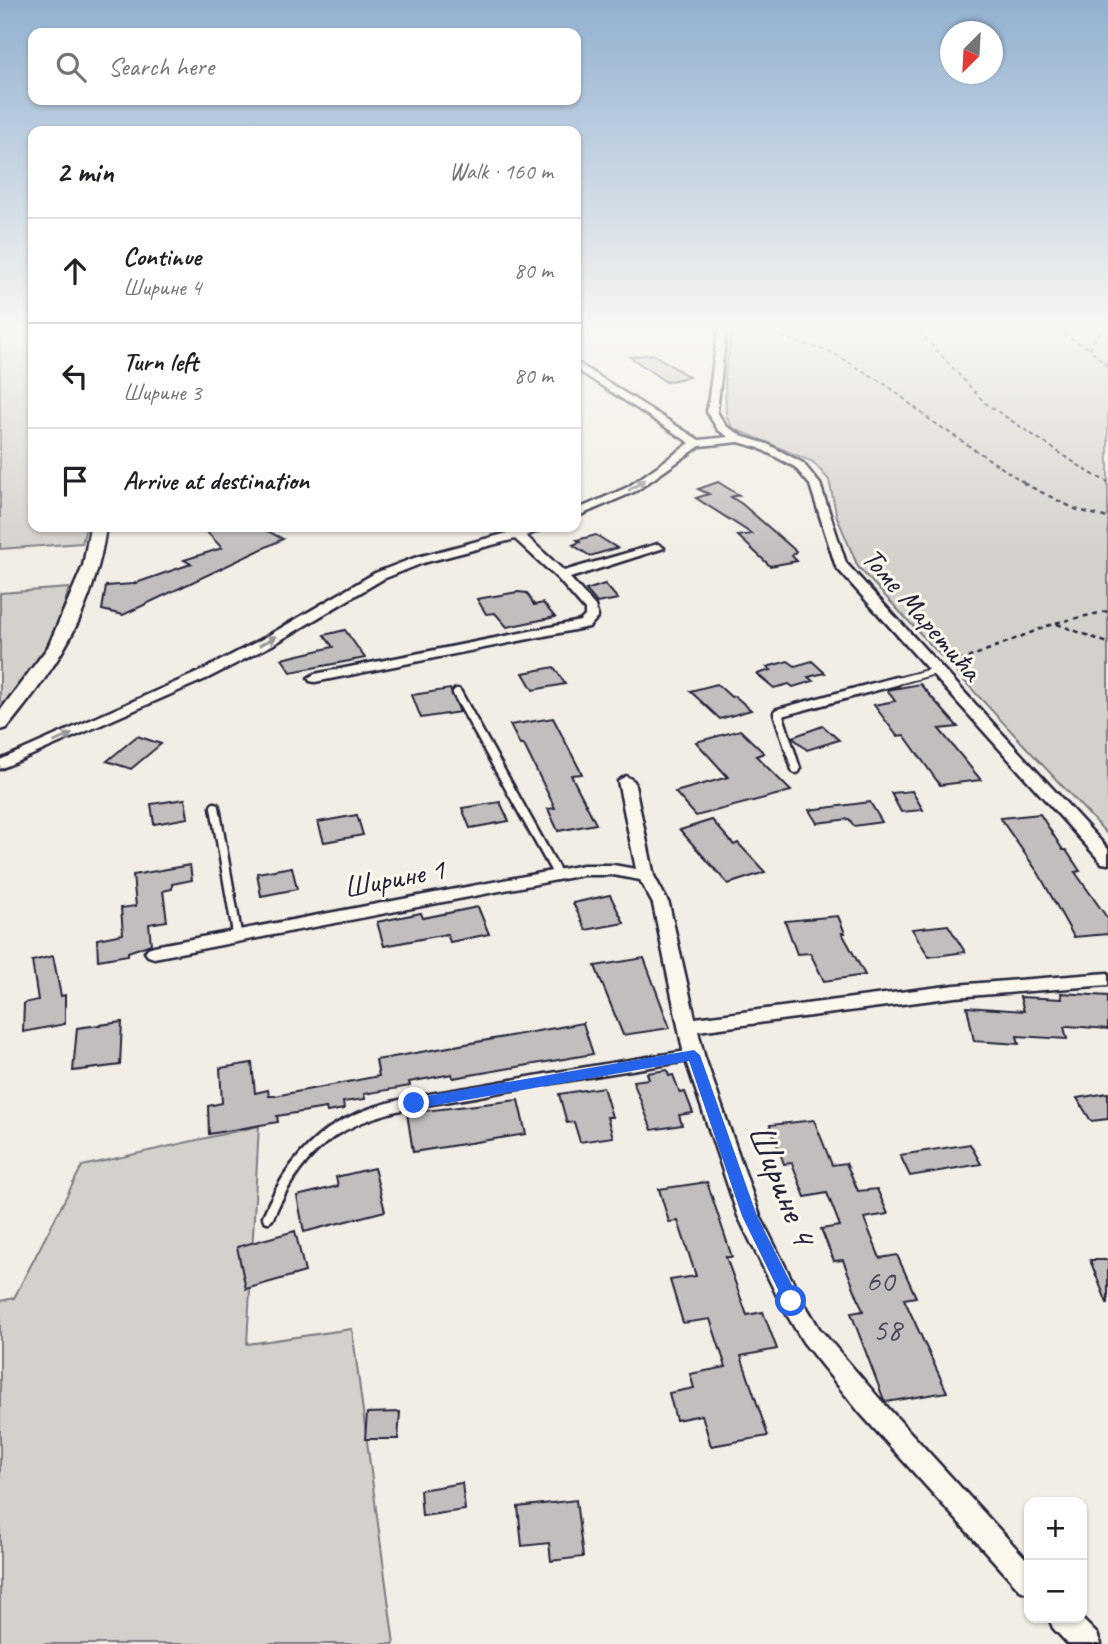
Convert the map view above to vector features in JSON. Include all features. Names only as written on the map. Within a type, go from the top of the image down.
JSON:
[{"type":"main road","points":[[0,724],[35,681],[58,646],[92,566],[97,532]]},
{"type":"street","points":[[581,512],[632,489],[697,443],[635,403]]},
{"type":"street","points":[[713,403],[712,412],[722,428],[740,439]]},
{"type":"street","name":"Томе Маретића","points":[[697,443],[740,439],[791,460],[809,474],[818,491],[840,564],[934,671],[1108,859]]},
{"type":"street","points":[[0,765],[221,666],[269,641],[380,575],[442,552],[527,532]]},
{"type":"street","points":[[315,678],[584,624],[592,617],[591,609],[562,576],[519,535]]},
{"type":"street","points":[[562,576],[658,548]]},
{"type":"street","name":"Ширине 4","points":[[626,780],[646,876],[661,904],[694,1055],[749,1216],[791,1301],[811,1335],[869,1405],[1024,1576]]},
{"type":"street","name":"Ширине 1","points":[[154,952],[583,870],[646,876]]},
{"type":"street","points":[[688,1026],[955,991],[1108,979]]},
{"type":"street","points":[[1068,1623],[1087,1644]]},
{"type":"lane","points":[[796,769],[778,713],[934,671]]},
{"type":"lane","points":[[457,693],[558,875]]},
{"type":"lane","points":[[215,807],[237,936]]},
{"type":"lane","points":[[268,1217],[277,1193],[304,1155],[344,1126],[366,1115],[390,1108],[534,1081],[694,1055]]},
{"type":"path","points":[[909,403],[1020,481],[1075,509],[1108,518]]},
{"type":"path","points":[[985,403],[1090,473],[1108,482]]},
{"type":"path","points":[[934,671],[1055,623],[1108,611]]},
{"type":"path","points":[[1055,623],[1108,643]]},
{"type":"shaded area","points":[[0,403],[28,403],[28,532],[85,532],[82,543],[0,549]]},
{"type":"shaded area","points":[[726,403],[1108,403],[1108,835],[858,567],[837,517],[829,480],[813,462],[733,428],[726,416]]},
{"type":"shaded area","points":[[69,588],[51,639],[0,713],[0,593]]},
{"type":"shaded area","points":[[259,1126],[247,1344],[352,1329],[394,1644],[0,1644],[0,1301],[14,1298],[82,1166]]},
{"type":"building","points":[[718,482],[739,495],[731,497],[796,551],[792,556],[797,561],[770,566],[738,536],[752,534],[696,498],[709,494],[698,489]]},
{"type":"building","points":[[207,532],[270,532],[283,539],[123,615],[102,610],[106,586],[133,584],[191,564],[184,560],[222,548]]},
{"type":"building","points":[[596,535],[617,548],[590,556],[573,545],[580,542],[577,540]]},
{"type":"building","points":[[605,584],[618,599],[597,603],[586,590]]},
{"type":"building","points":[[527,593],[534,605],[543,603],[555,617],[507,627],[495,613],[486,614],[477,599]]},
{"type":"building","points":[[345,630],[365,658],[291,672],[282,659],[333,647],[324,635]]},
{"type":"building","points":[[788,661],[795,666],[812,661],[825,673],[808,677],[813,681],[793,687],[789,684],[774,688],[757,674],[771,670],[767,667]]},
{"type":"building","points":[[554,667],[565,684],[533,690],[523,673]]},
{"type":"building","points":[[717,684],[751,710],[720,719],[690,691]]},
{"type":"building","points":[[920,684],[958,727],[939,729],[981,780],[940,785],[904,735],[897,736],[874,705],[895,701],[887,690]]},
{"type":"building","points":[[450,689],[460,712],[421,718],[412,695]]},
{"type":"building","points":[[553,718],[582,774],[571,775],[596,824],[558,831],[548,809],[555,808],[524,745],[520,745],[510,725]]},
{"type":"building","points":[[823,726],[839,740],[807,750],[792,737]]},
{"type":"building","points":[[740,730],[764,753],[756,756],[791,791],[696,816],[675,792],[728,777],[696,742]]},
{"type":"building","points":[[137,736],[161,744],[131,769],[107,761]]},
{"type":"building","points":[[912,791],[923,810],[901,812],[891,793]]},
{"type":"building","points":[[185,799],[188,818],[154,824],[151,804]]},
{"type":"building","points":[[500,802],[509,821],[470,828],[462,808]]},
{"type":"building","points":[[870,802],[882,822],[854,826],[849,819],[817,823],[809,810]]},
{"type":"building","points":[[1040,814],[1080,871],[1075,872],[1108,919],[1108,934],[1074,937],[1039,874],[1000,818]]},
{"type":"building","points":[[357,815],[363,835],[324,842],[318,822]]},
{"type":"building","points":[[712,820],[734,845],[738,843],[765,872],[728,884],[680,830]]},
{"type":"building","points":[[190,865],[192,880],[172,884],[172,889],[163,891],[167,921],[149,924],[151,944],[128,952],[128,955],[98,960],[97,939],[123,934],[121,908],[136,906],[133,875]]},
{"type":"building","points":[[292,867],[297,889],[261,896],[257,873]]},
{"type":"building","points":[[610,895],[624,923],[586,930],[573,903]]},
{"type":"building","points":[[478,907],[489,934],[450,942],[447,934],[384,946],[377,922],[421,913],[423,918]]},
{"type":"building","points":[[838,916],[845,933],[842,933],[865,975],[824,981],[810,953],[797,954],[785,921]]},
{"type":"building","points":[[948,925],[965,952],[929,957],[912,929]]},
{"type":"building","points":[[53,956],[61,996],[65,995],[65,1024],[23,1032],[24,1003],[38,1000],[32,961]]},
{"type":"building","points":[[644,958],[670,1028],[623,1035],[595,966]]},
{"type":"building","points":[[1061,993],[1108,996],[1108,1029],[1068,1026],[1064,1027],[1067,1039],[1017,1036],[1019,1044],[974,1041],[967,1007],[1024,1011],[1020,997],[1062,999]]},
{"type":"building","points":[[122,1022],[120,1065],[73,1071],[77,1028]]},
{"type":"building","points":[[583,1023],[593,1054],[453,1078],[452,1074],[409,1082],[410,1086],[364,1094],[365,1099],[343,1102],[344,1109],[327,1112],[326,1108],[277,1116],[278,1122],[209,1134],[208,1106],[222,1103],[220,1068],[252,1063],[255,1093],[268,1090],[269,1096],[275,1096],[379,1076],[376,1060]]},
{"type":"building","points":[[667,1070],[669,1076],[673,1075],[680,1093],[685,1092],[693,1113],[679,1115],[682,1125],[652,1130],[633,1081],[649,1079],[647,1073]]},
{"type":"building","points":[[603,1087],[612,1117],[607,1117],[613,1137],[580,1142],[574,1122],[567,1123],[559,1094]]},
{"type":"building","points":[[1108,1093],[1108,1119],[1091,1121],[1077,1098]]},
{"type":"building","points":[[518,1100],[526,1134],[413,1152],[407,1113]]},
{"type":"building","points":[[814,1120],[832,1165],[846,1163],[858,1191],[877,1189],[888,1214],[864,1218],[880,1258],[897,1255],[916,1297],[904,1299],[947,1392],[886,1402],[884,1400],[851,1313],[863,1311],[843,1260],[834,1261],[821,1229],[840,1226],[827,1193],[805,1197],[792,1163],[784,1164],[770,1125]]},
{"type":"building","points":[[970,1144],[981,1164],[910,1176],[900,1155]]},
{"type":"building","points":[[374,1168],[385,1211],[304,1232],[297,1196],[338,1186],[336,1177]]},
{"type":"building","points":[[707,1182],[732,1257],[726,1257],[747,1315],[763,1312],[777,1349],[741,1356],[768,1436],[711,1446],[702,1415],[676,1420],[669,1393],[694,1388],[690,1374],[726,1367],[710,1319],[683,1323],[670,1280],[696,1276],[678,1221],[669,1222],[659,1189]]},
{"type":"building","points":[[295,1231],[305,1272],[246,1289],[237,1247]]},
{"type":"building","points":[[1090,1260],[1108,1260],[1108,1303],[1107,1303]]},
{"type":"building","points":[[400,1412],[398,1439],[365,1439],[367,1413]]},
{"type":"building","points":[[462,1483],[465,1510],[422,1516],[420,1490]]},
{"type":"building","points":[[576,1500],[583,1557],[551,1561],[549,1543],[522,1546],[518,1507]]},
{"type":"route","points":[[414,1103],[694,1055],[749,1216],[791,1301]]}]
